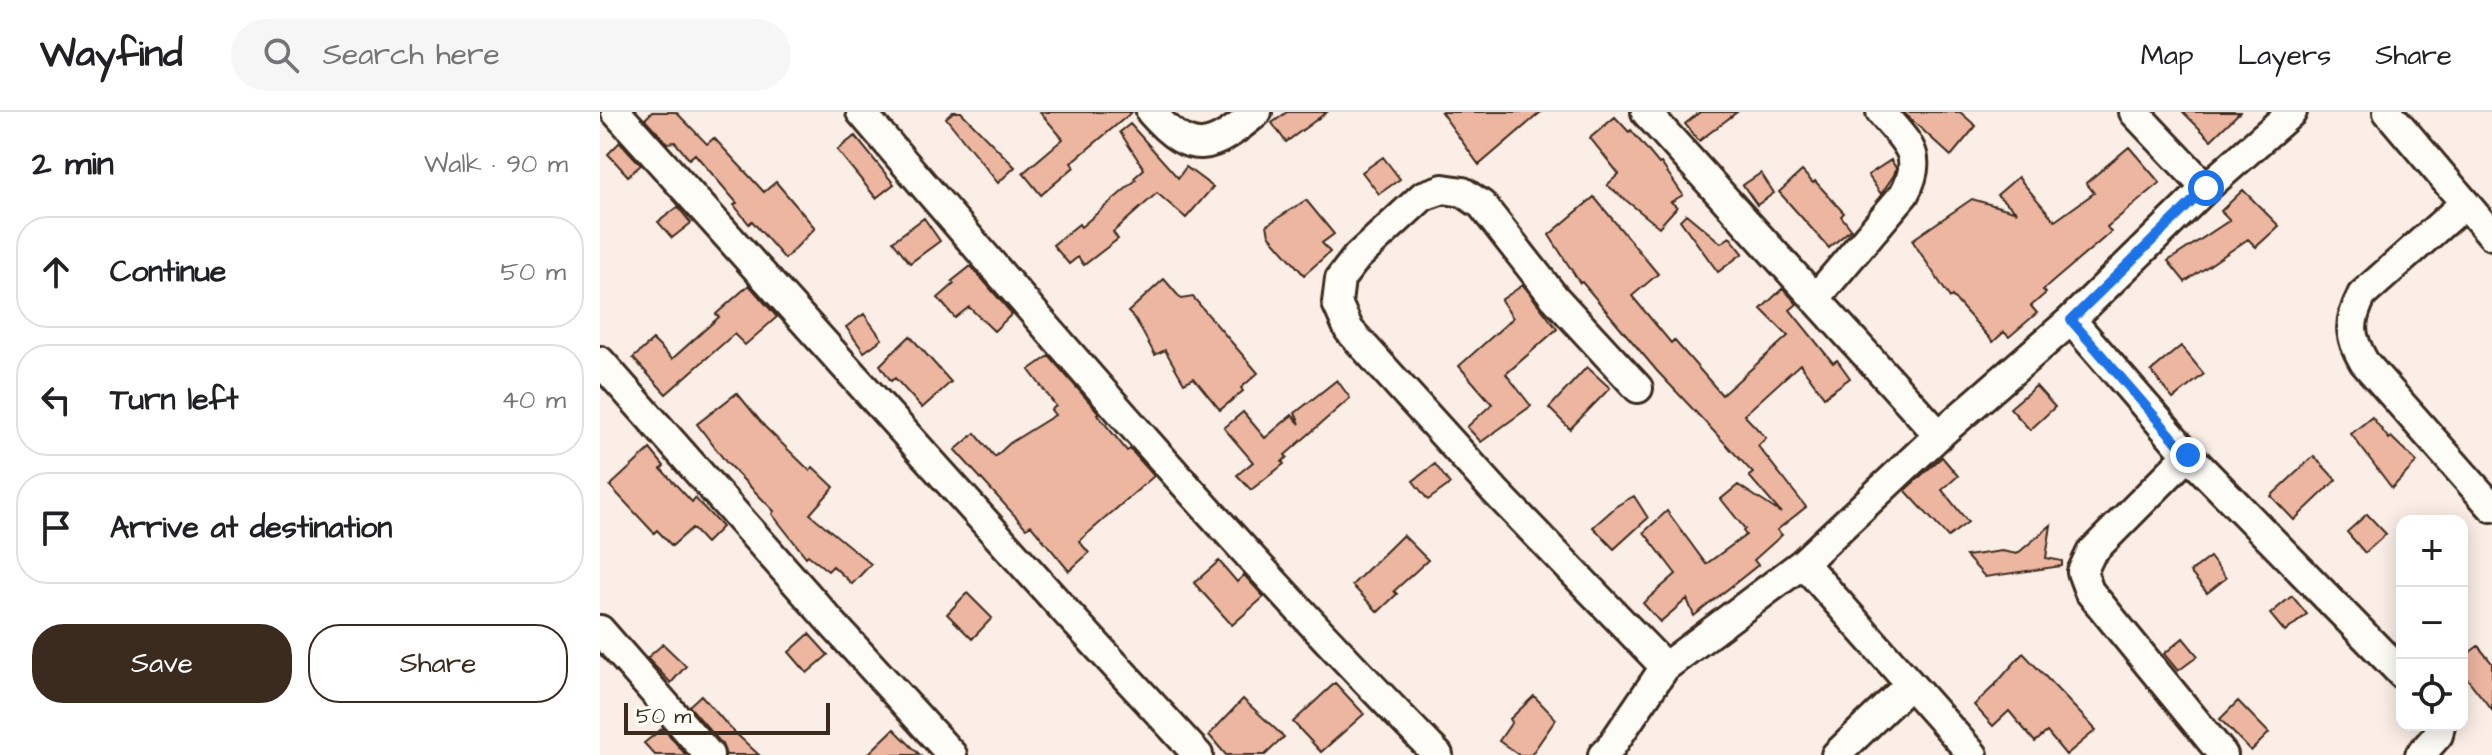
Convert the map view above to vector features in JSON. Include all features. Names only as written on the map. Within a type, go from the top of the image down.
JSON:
[{"type":"street","points":[[616,112],[1198,755]]},
{"type":"street","points":[[861,112],[1194,493],[1358,674],[1438,755]]},
{"type":"street","points":[[1151,112],[1169,132],[1184,142],[1202,145],[1218,141],[1257,112]]},
{"type":"street","points":[[1646,112],[1939,435]]},
{"type":"street","points":[[1815,299],[1904,194],[1914,176],[1910,148],[1881,112]]},
{"type":"street","points":[[2134,112],[2206,188]]},
{"type":"street","points":[[1603,755],[1665,667],[1803,563],[1939,435],[2071,320],[2206,188],[2292,112]]},
{"type":"street","points":[[2388,112],[2492,235]]},
{"type":"street","points":[[1638,388],[1554,297],[1482,205],[1463,192],[1443,189],[1423,196],[1357,257],[1340,279],[1337,303],[1349,330],[1495,491],[1665,667]]},
{"type":"street","points":[[2465,203],[2362,295],[2354,312],[2351,330],[2354,346],[2364,362],[2492,507]]},
{"type":"street","points":[[2071,320],[2188,455],[2396,668]]},
{"type":"street","points":[[600,361],[952,755]]},
{"type":"street","points":[[2188,455],[2091,553],[2082,572],[2089,591],[2223,755]]},
{"type":"street","points":[[1803,563],[1973,755]]},
{"type":"street","points":[[600,630],[709,755]]},
{"type":"street","points":[[1836,755],[1909,685]]},
{"type":"street","points":[[2420,755],[2439,731]]},
{"type":"building","points":[[652,112],[676,112],[707,144],[714,138],[764,192],[776,182],[815,228],[785,259],[752,221],[749,224],[734,205],[737,203],[695,154],[689,159],[675,142],[667,143],[645,119]]},
{"type":"building","points":[[953,112],[961,112],[1015,167],[998,183],[946,118]]},
{"type":"building","points":[[1040,112],[1132,112],[1071,163],[1074,167],[1041,195],[1023,173],[1063,139]]},
{"type":"building","points":[[1287,112],[1327,112],[1286,142],[1272,123]]},
{"type":"building","points":[[1441,112],[1541,112],[1479,165]]},
{"type":"building","points":[[1700,112],[1737,112],[1699,141],[1685,124]]},
{"type":"building","points":[[1903,112],[1960,112],[1976,126],[1951,156]]},
{"type":"building","points":[[2183,112],[2240,112],[2211,140]]},
{"type":"building","points":[[1615,117],[1661,163],[1683,195],[1671,202],[1677,207],[1659,227],[1607,185],[1619,174],[1590,138]]},
{"type":"building","points":[[1130,124],[1178,178],[1186,167],[1213,187],[1186,218],[1157,193],[1113,232],[1118,239],[1084,265],[1078,257],[1069,264],[1053,245],[1079,224],[1081,227],[1136,180],[1134,178],[1144,169],[1120,132]]},
{"type":"building","points":[[855,136],[894,184],[876,198],[837,150]]},
{"type":"building","points":[[620,142],[641,165],[628,176],[608,154]]},
{"type":"building","points":[[2129,147],[2160,183],[2107,227],[2111,232],[2043,290],[2046,293],[2031,306],[2037,313],[2009,337],[2004,332],[1993,342],[1952,296],[1950,298],[1912,240],[1972,199],[2017,212],[1997,195],[2018,177],[2055,221],[2094,193],[2086,183]]},
{"type":"building","points":[[1383,157],[1400,179],[1379,194],[1362,172]]},
{"type":"building","points":[[1891,160],[1896,168],[1894,175],[1881,194],[1868,175]]},
{"type":"building","points":[[1802,171],[1844,213],[1841,216],[1851,229],[1829,248],[1779,192]]},
{"type":"building","points":[[1761,173],[1774,193],[1757,205],[1743,185]]},
{"type":"building","points":[[2243,190],[2279,226],[2256,247],[2248,239],[2185,282],[2168,261],[2230,220],[2221,211]]},
{"type":"building","points":[[1594,197],[1658,274],[1632,296],[1671,343],[1674,340],[1722,395],[1788,336],[1761,309],[1783,288],[1797,304],[1790,310],[1833,363],[1837,360],[1850,378],[1824,397],[1800,364],[1744,415],[1766,438],[1758,446],[1806,507],[1777,530],[1782,535],[1754,560],[1758,565],[1694,616],[1687,599],[1660,622],[1643,603],[1676,574],[1644,532],[1667,511],[1706,564],[1746,535],[1745,529],[1721,499],[1738,485],[1781,513],[1749,476],[1753,473],[1580,283],[1549,235]]},
{"type":"building","points":[[1306,200],[1334,234],[1322,243],[1330,252],[1304,275],[1269,235],[1267,225]]},
{"type":"building","points":[[678,207],[691,223],[672,238],[658,222]]},
{"type":"building","points":[[1686,214],[1721,243],[1730,237],[1743,253],[1718,272],[1680,220]]},
{"type":"building","points":[[924,218],[940,241],[910,263],[893,241]]},
{"type":"building","points":[[971,266],[1012,314],[994,331],[969,307],[955,318],[938,298],[954,284],[952,281]]},
{"type":"building","points":[[1164,279],[1181,299],[1193,297],[1258,373],[1241,388],[1243,391],[1220,410],[1194,378],[1184,383],[1165,350],[1155,355],[1136,320],[1128,312]]},
{"type":"building","points":[[749,285],[777,317],[745,345],[734,334],[666,394],[633,358],[653,340],[672,359]]},
{"type":"building","points":[[1523,285],[1557,329],[1506,374],[1531,406],[1481,442],[1467,427],[1492,404],[1459,366],[1513,318],[1501,300]]},
{"type":"building","points":[[864,314],[882,339],[864,352],[846,327]]},
{"type":"building","points":[[910,336],[951,382],[922,408],[895,378],[891,381],[880,365]]},
{"type":"building","points":[[2181,346],[2204,374],[2173,399],[2151,371]]},
{"type":"building","points":[[1049,356],[1099,413],[1127,451],[1130,449],[1154,476],[1079,541],[1089,553],[1069,571],[1031,525],[1026,528],[955,450],[975,433],[995,457],[1010,443],[1055,415],[1051,410],[1056,406],[1029,370]]},
{"type":"building","points":[[1587,367],[1610,388],[1570,429],[1549,408]]},
{"type":"building","points":[[1337,380],[1350,398],[1285,455],[1284,464],[1251,490],[1237,475],[1253,462],[1224,428],[1243,412],[1265,438],[1292,415],[1300,424],[1295,413]]},
{"type":"building","points":[[2036,386],[2055,407],[2030,430],[2010,408]]},
{"type":"building","points":[[737,393],[765,427],[810,471],[813,467],[834,487],[810,514],[871,564],[852,584],[833,566],[828,571],[808,555],[806,557],[772,514],[774,511],[726,462],[697,424]]},
{"type":"building","points":[[2372,417],[2389,439],[2391,437],[2417,462],[2392,488],[2351,434]]},
{"type":"building","points":[[650,449],[664,466],[661,469],[692,502],[695,498],[722,527],[706,543],[692,528],[672,546],[657,530],[654,533],[610,486]]},
{"type":"building","points":[[2314,456],[2336,480],[2294,520],[2271,496]]},
{"type":"building","points":[[1942,457],[1958,476],[1942,490],[1968,522],[1948,537],[1905,490]]},
{"type":"building","points":[[1435,464],[1450,484],[1428,500],[1413,481]]},
{"type":"building","points":[[1634,496],[1648,518],[1614,549],[1593,527],[1618,505]]},
{"type":"building","points":[[2367,514],[2386,534],[2365,553],[2347,532]]},
{"type":"building","points":[[2051,525],[2046,558],[2062,561],[2062,566],[1985,577],[1966,556],[2002,551],[2017,554]]},
{"type":"building","points":[[1403,535],[1428,560],[1394,591],[1397,594],[1378,612],[1352,585]]},
{"type":"building","points":[[2210,557],[2226,578],[2207,593],[2190,572]]},
{"type":"building","points":[[1219,561],[1237,582],[1244,575],[1264,597],[1232,625],[1194,583]]},
{"type":"building","points":[[967,593],[992,618],[972,639],[947,614]]},
{"type":"building","points":[[2292,596],[2307,614],[2285,632],[2270,614]]},
{"type":"building","points":[[809,634],[828,655],[807,673],[789,652]]},
{"type":"building","points":[[2183,638],[2198,656],[2178,671],[2164,654]]},
{"type":"building","points":[[663,644],[686,666],[671,683],[647,658]]},
{"type":"building","points":[[2478,646],[2492,663],[2492,710],[2468,680],[2468,654]]},
{"type":"building","points":[[2023,653],[2096,730],[2066,755],[2047,732],[2035,742],[2009,711],[1993,726],[1974,705]]},
{"type":"building","points":[[1335,683],[1364,714],[1321,752],[1293,722]]},
{"type":"building","points":[[701,695],[759,755],[726,755],[722,744],[689,706]]},
{"type":"building","points":[[1534,696],[1556,719],[1531,755],[1519,755],[1499,741],[1512,722],[1510,719]]},
{"type":"building","points":[[1243,699],[1284,737],[1265,755],[1226,755],[1209,735]]},
{"type":"building","points":[[2238,701],[2269,733],[2251,751],[2220,719]]},
{"type":"building","points":[[663,728],[686,755],[655,755],[644,743]]},
{"type":"building","points":[[894,729],[920,755],[867,755]]},
{"type":"route","points":[[2188,455],[2071,320],[2206,188]]}]
